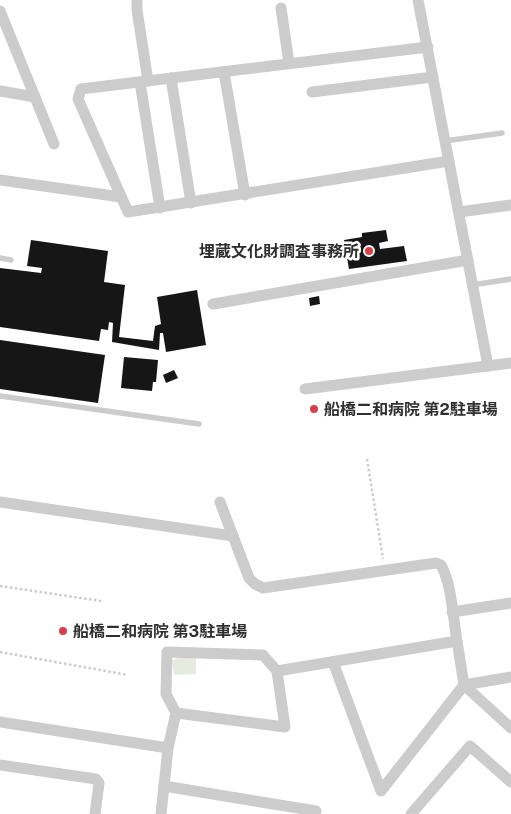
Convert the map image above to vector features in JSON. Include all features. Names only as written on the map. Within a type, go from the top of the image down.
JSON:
[{"type":"street","points":[[137,0],[144,81],[160,208]]},
{"type":"street","points":[[418,0],[488,366]]},
{"type":"street","points":[[281,8],[289,63]]},
{"type":"street","points":[[0,11],[54,144]]},
{"type":"street","points":[[428,47],[81,89],[78,99],[128,212],[449,160]]},
{"type":"street","points":[[224,72],[245,194]]},
{"type":"street","points":[[312,92],[433,77]]},
{"type":"street","points":[[171,78],[191,203]]},
{"type":"street","points":[[0,91],[35,96]]},
{"type":"street","points":[[0,180],[121,197]]},
{"type":"street","points":[[459,212],[511,205]]},
{"type":"street","points":[[213,304],[468,260]]},
{"type":"street","points":[[305,389],[511,364]]},
{"type":"street","points":[[0,502],[233,536]]},
{"type":"street","points":[[220,502],[249,578],[255,584],[264,588],[436,563],[441,565],[452,612],[464,684],[511,728]]},
{"type":"street","points":[[452,612],[511,603]]},
{"type":"street","points":[[277,671],[457,641]]},
{"type":"street","points":[[161,814],[168,748],[176,713],[166,694],[167,652],[263,656],[277,671],[286,727],[176,713]]},
{"type":"street","points":[[333,662],[381,791],[464,684],[511,677]]},
{"type":"street","points":[[0,722],[168,748]]},
{"type":"street","points":[[411,814],[470,746],[511,782]]},
{"type":"street","points":[[0,765],[96,779],[99,783],[95,814]]},
{"type":"street","points":[[164,786],[316,811],[315,814]]},
{"type":"lane","points":[[445,141],[502,134]]},
{"type":"lane","points":[[0,258],[11,260]]},
{"type":"lane","points":[[472,285],[511,279]]},
{"type":"lane","points":[[0,396],[199,424]]},
{"type":"path","points":[[367,459],[385,571]]},
{"type":"path","points":[[0,586],[101,601]]},
{"type":"path","points":[[0,652],[128,674]]},
{"type":"shaded area","points":[[196,656],[196,674],[174,675],[172,661],[178,657]]},
{"type":"building","points":[[386,230],[388,241],[379,243],[380,249],[404,246],[407,261],[349,269],[344,240],[362,237],[362,233]]},
{"type":"building","points":[[31,240],[108,251],[104,282],[125,285],[119,337],[153,341],[155,326],[161,324],[157,297],[197,290],[206,345],[166,352],[163,333],[160,333],[159,350],[112,342],[113,323],[109,322],[108,330],[101,329],[99,341],[0,327],[0,268],[41,273],[42,268],[27,266]]},
{"type":"building","points":[[319,296],[320,304],[310,306],[309,298]]},
{"type":"building","points":[[0,340],[105,355],[98,403],[0,389]]},
{"type":"building","points":[[124,357],[158,360],[156,382],[153,382],[152,391],[121,388]]},
{"type":"building","points":[[174,370],[178,378],[166,383],[163,375]]},
{"type":"place","name":"埋蔵文化財調査事務所","points":[[369,251]]},
{"type":"place","name":"船橋二和病院 第2駐車場","points":[[314,409]]},
{"type":"place","name":"船橋二和病院 第3駐車場","points":[[63,631]]}]
